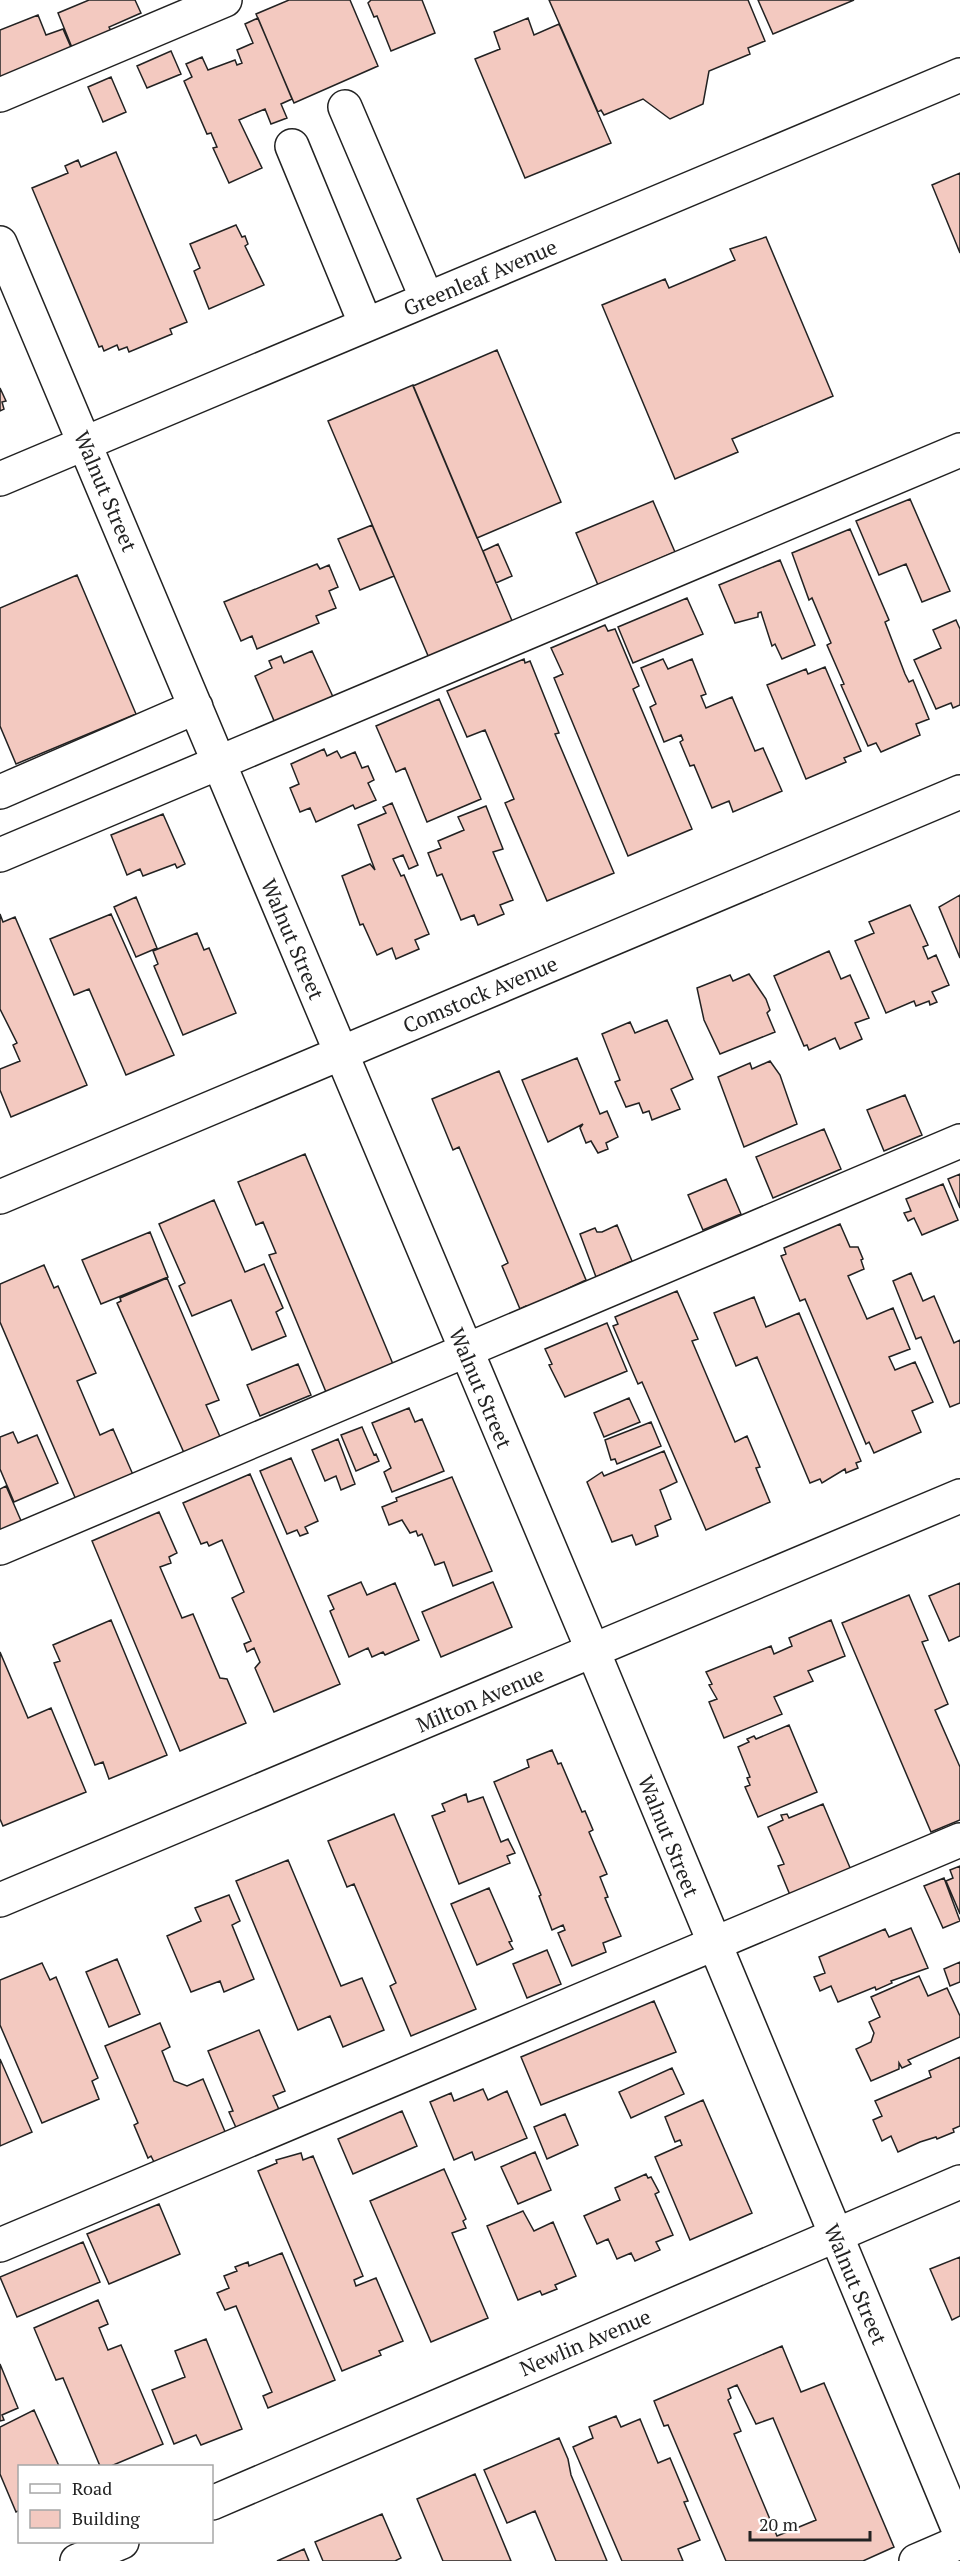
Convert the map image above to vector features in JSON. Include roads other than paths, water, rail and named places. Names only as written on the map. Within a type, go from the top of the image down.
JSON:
[{"type":"street","points":[[0,95],[225,0]]},
{"type":"street","name":"Greenleaf Avenue","points":[[0,479],[960,75]]},
{"type":"street","points":[[345,107],[427,299]]},
{"type":"street","points":[[292,146],[366,325]]},
{"type":"street","name":"Walnut Street","points":[[0,243],[593,1651],[835,2234],[957,2516]]},
{"type":"street","points":[[0,855],[960,450]]},
{"type":"street","points":[[0,792],[196,707]]},
{"type":"street","name":"Comstock Avenue","points":[[0,1197],[960,792]]},
{"type":"street","points":[[0,1548],[464,1349],[960,1141]]},
{"type":"street","name":"Milton Avenue","points":[[0,1900],[960,1496]]},
{"type":"street","points":[[0,2245],[960,1840]]},
{"type":"street","name":"Newlin Avenue","points":[[213,2503],[960,2182]]},
{"type":"street","points":[[916,2561],[960,2542]]},
{"type":"street","points":[[77,2561],[118,2543]]}]
